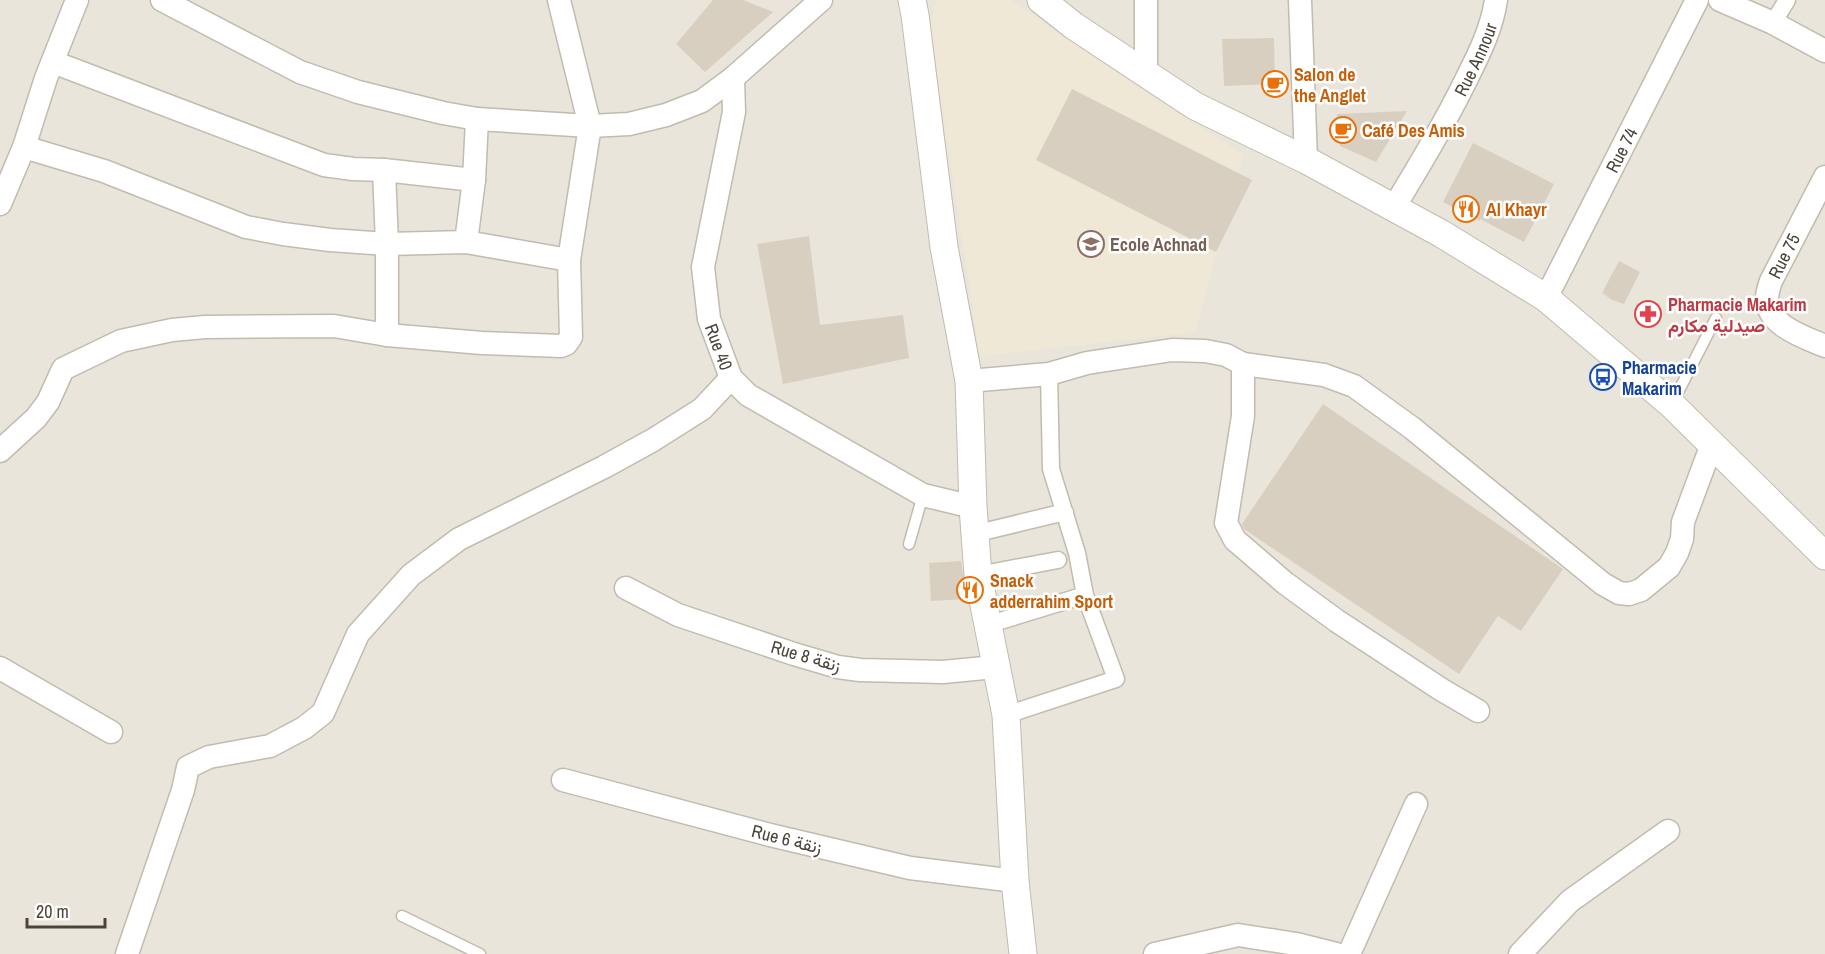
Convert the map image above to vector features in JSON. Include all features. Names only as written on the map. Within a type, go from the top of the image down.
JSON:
[{"type":"street","points":[[162,0],[300,72],[358,92],[477,119],[590,126],[628,123],[666,115],[702,101],[733,78],[821,0]]},
{"type":"street","points":[[0,450],[36,418],[48,402],[63,369],[121,341],[172,330],[205,327],[334,327],[387,335],[482,343],[561,346],[566,344],[571,337],[569,260],[590,126],[559,0]]},
{"type":"street","points":[[1041,0],[1074,26],[1195,106],[1306,160],[1442,234],[1546,298],[1672,405],[1825,556]]},
{"type":"street","points":[[1146,0],[1146,74]]},
{"type":"street","points":[[1300,0],[1306,160]]},
{"type":"street","name":"Rue Annour","points":[[1393,208],[1446,121],[1481,48],[1495,10],[1496,0]]},
{"type":"street","name":"Rue 74","points":[[1546,298],[1697,0]]},
{"type":"street","points":[[1720,0],[1773,23],[1825,51]]},
{"type":"street","points":[[1773,23],[1787,0]]},
{"type":"street","points":[[0,204],[24,147],[69,3]]},
{"type":"street","points":[[915,5],[944,248],[969,381],[973,521],[978,575],[1006,715],[1015,881],[1023,954]]},
{"type":"street","points":[[52,62],[324,165],[474,180]]},
{"type":"street","name":"Rue 40","points":[[733,78],[734,112],[703,267],[709,319],[731,378],[748,395],[973,521]]},
{"type":"street","points":[[466,242],[474,180],[477,119]]},
{"type":"street","points":[[24,147],[104,171],[246,226],[295,236],[330,240],[387,244],[466,242],[569,260]]},
{"type":"street","points":[[384,170],[387,335]]},
{"type":"street","name":"Rue 75","points":[[1825,177],[1770,281],[1767,296],[1770,310],[1778,321],[1797,334],[1825,346]]},
{"type":"street","points":[[969,381],[1049,374],[1087,363],[1172,350],[1205,351],[1226,355],[1243,364],[1324,375],[1354,386],[1412,428],[1603,584],[1619,593],[1629,594],[1641,590],[1669,567],[1677,553],[1682,539],[1683,522],[1712,444]]},
{"type":"street","points":[[1243,364],[1243,416],[1226,523],[1235,540],[1285,583],[1337,621],[1478,711]]},
{"type":"street","points":[[1006,715],[1116,679],[1085,595],[1077,553],[1052,469],[1049,374]]},
{"type":"street","points":[[127,954],[183,790],[188,767],[209,757],[270,746],[303,728],[322,713],[358,634],[411,575],[459,539],[653,440],[702,409],[731,378]]},
{"type":"street","points":[[973,521],[1065,512]]},
{"type":"street","points":[[978,575],[1058,560]]},
{"type":"street","name":"Rue 8 زنقة","points":[[626,588],[678,615],[838,667],[860,670],[943,672],[995,667]]},
{"type":"street","points":[[987,625],[1085,595]]},
{"type":"street","points":[[0,668],[111,732]]},
{"type":"street","name":"Rue 6 زنقة","points":[[563,780],[770,836],[910,868],[1015,881]]},
{"type":"street","points":[[1349,954],[1416,804]]},
{"type":"street","points":[[1520,954],[1570,901],[1668,831]]},
{"type":"street","points":[[1155,954],[1203,949],[1238,935],[1296,944],[1336,954]]},
{"type":"lane","points":[[1672,405],[1716,318]]},
{"type":"lane","points":[[909,544],[923,495]]},
{"type":"lane","points":[[402,916],[480,954]]},
{"type":"shaded area","points":[[0,0],[1825,0],[1825,954],[0,954]]},
{"type":"shaded area","name":"Ecole Achnad","points":[[937,0],[1011,0],[1141,90],[1244,155],[1195,332],[980,356],[930,26]]},
{"type":"building","points":[[713,0],[743,0],[773,12],[705,72],[676,44]]},
{"type":"building","points":[[1274,38],[1275,84],[1224,86],[1222,39]]},
{"type":"building","points":[[1072,89],[1252,180],[1216,252],[1036,160]]},
{"type":"building","points":[[1407,111],[1376,162],[1340,146],[1337,114]]},
{"type":"building","points":[[1473,143],[1554,184],[1524,242],[1443,202]]},
{"type":"building","points":[[809,236],[820,325],[903,315],[909,358],[783,384],[757,244]]},
{"type":"building","points":[[1619,261],[1640,272],[1624,304],[1602,293]]},
{"type":"building","points":[[1323,404],[1563,569],[1521,631],[1498,616],[1459,674],[1244,529],[1242,524]]},
{"type":"building","points":[[961,561],[967,599],[931,601],[929,563]]},
{"type":"place","name":"Salon de the Anglet","points":[[1275,84]]},
{"type":"place","name":"Café Des Amis","points":[[1343,130]]},
{"type":"place","name":"Al Khayr","points":[[1466,209]]},
{"type":"place","name":"Ecole Achnad","points":[[1091,244]]},
{"type":"place","name":"Pharmacie Makarim صيدلية مكارم","points":[[1648,314]]},
{"type":"place","name":"Pharmacie Makarim","points":[[1603,377]]},
{"type":"place","name":"Snack adderrahim Sport","points":[[970,590]]}]
